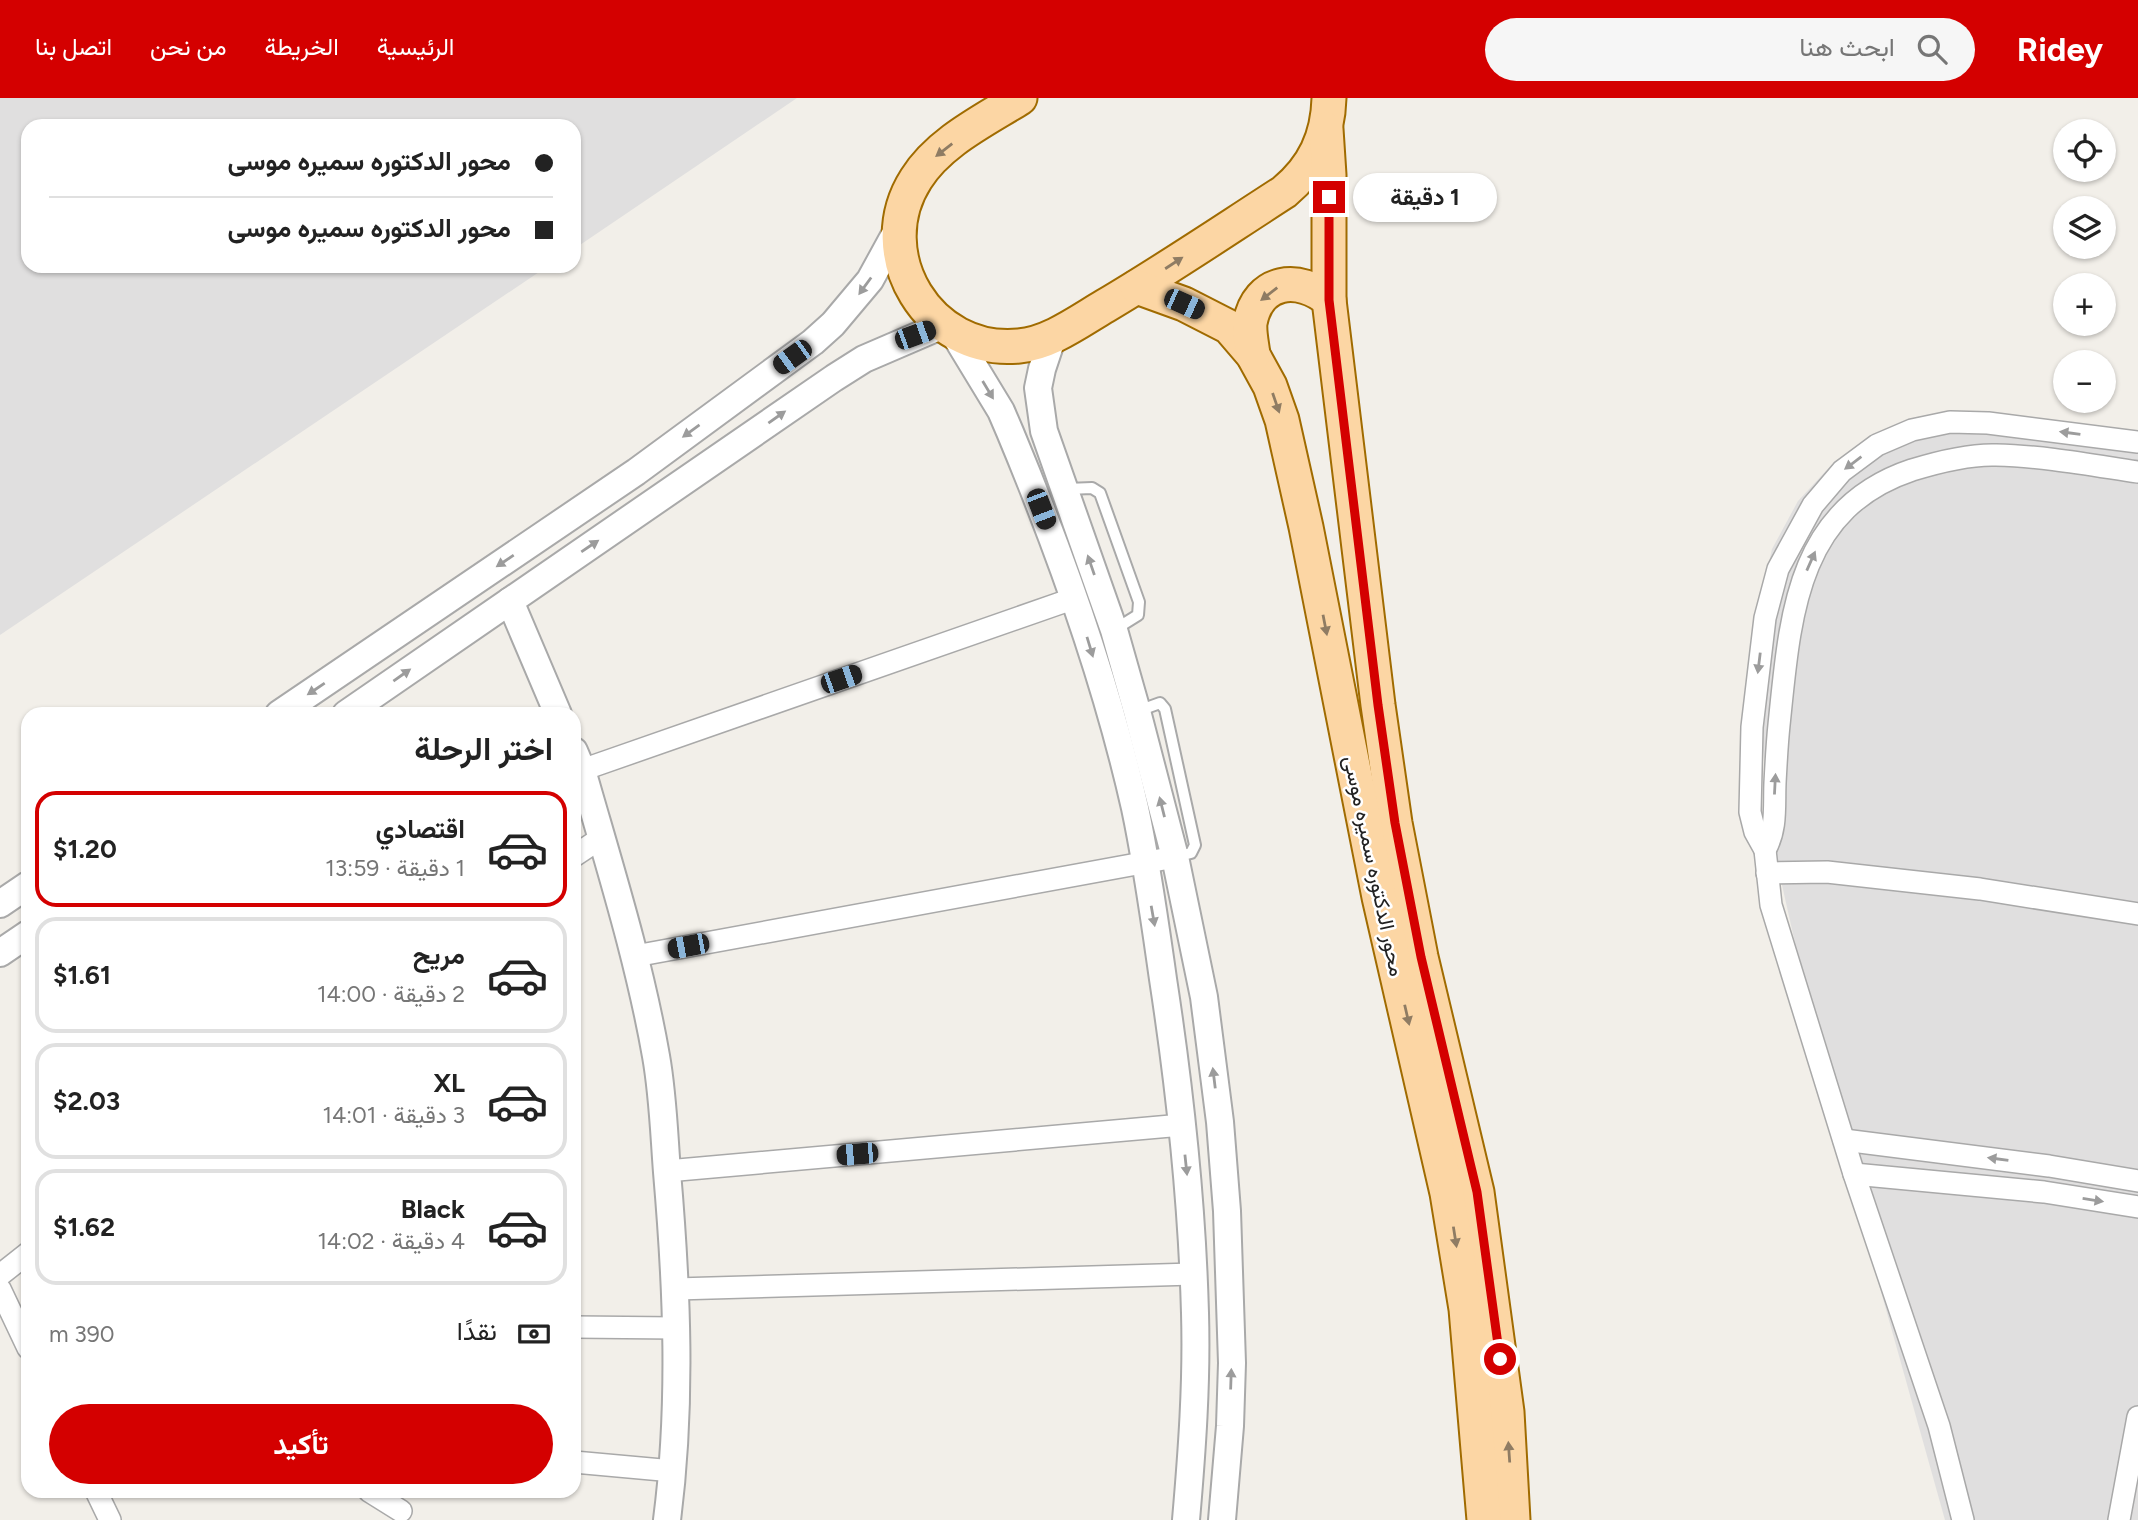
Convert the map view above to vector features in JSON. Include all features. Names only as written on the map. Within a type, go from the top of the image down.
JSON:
[{"type":"main road","points":[[1020,98],[974,113],[916,178],[908,193],[899,227],[900,255],[908,282],[922,306],[948,329],[985,345],[1020,346],[1053,336],[1137,287],[1296,182],[1313,159],[1327,113]]},
{"type":"main road","name":"محور الدكتوره سميره موسى","points":[[1327,113],[1329,300],[1378,705],[1395,823],[1421,957],[1477,1192],[1507,1412],[1513,1520]]},
{"type":"main road","points":[[1254,355],[1250,325],[1255,308],[1266,293],[1282,285],[1300,284],[1317,290],[1329,300]]},
{"type":"main road","name":"محور الدكتوره سميره موسى","points":[[1137,287],[1209,315],[1229,327],[1254,355],[1270,386],[1294,468],[1379,897],[1447,1193],[1466,1309],[1484,1520]]},
{"type":"street","points":[[289,707],[636,472],[813,342],[833,324],[870,280],[899,227]]},
{"type":"street","points":[[356,707],[864,359],[948,329],[1001,411],[1075,598],[1135,810],[1167,1002],[1191,1212],[1195,1313],[1194,1424],[1186,1520]]},
{"type":"street","points":[[1053,336],[1041,369],[1038,388],[1044,431],[1114,630],[1137,711],[1175,857],[1204,997],[1220,1122],[1228,1236],[1232,1363],[1222,1520]]},
{"type":"street","points":[[1964,1520],[1939,1426],[1854,1174],[1771,905],[1765,850],[1755,832],[1750,812],[1750,761],[1765,618],[1778,569],[1813,505],[1842,471],[1877,445],[1912,430],[1950,422],[1989,422],[2138,443]]},
{"type":"street","points":[[1765,850],[1774,827],[1782,696],[1797,600],[1814,554],[1841,513],[1875,486],[1890,478],[1956,458],[1992,454],[2138,472]]},
{"type":"street","points":[[636,472],[656,501]]},
{"type":"street","points":[[581,759],[1075,598]]},
{"type":"street","points":[[510,601],[555,707]]},
{"type":"street","points":[[1756,694],[1782,696]]},
{"type":"street","points":[[581,770],[635,956],[664,1107],[677,1328],[673,1471],[667,1520]]},
{"type":"street","points":[[581,851],[601,838]]},
{"type":"street","points":[[635,956],[1175,857]]},
{"type":"street","points":[[1767,873],[1827,872],[1980,889],[2138,914]]},
{"type":"street","points":[[0,904],[21,890]]},
{"type":"street","points":[[0,953],[21,939]]},
{"type":"street","points":[[667,1171],[1182,1125]]},
{"type":"street","points":[[1844,1140],[2049,1166],[2138,1181]]},
{"type":"street","points":[[2044,1192],[2049,1166]]},
{"type":"street","points":[[1854,1174],[2044,1192],[2138,1207]]},
{"type":"street","points":[[0,1275],[21,1258]]},
{"type":"street","points":[[676,1289],[1193,1274]]},
{"type":"street","points":[[0,1289],[21,1333]]},
{"type":"street","points":[[581,1327],[677,1328]]},
{"type":"street","points":[[2119,1520],[2134,1459],[2138,1417]]},
{"type":"street","points":[[1194,1424],[1230,1426]]},
{"type":"street","points":[[581,1463],[673,1471]]},
{"type":"street","points":[[99,1498],[110,1520]]},
{"type":"street","points":[[383,1498],[402,1508]]},
{"type":"shaded area","points":[[0,98],[797,98],[581,244],[581,119],[21,119],[21,273],[538,273],[0,635]]},
{"type":"shaded area","points":[[1882,432],[2138,432],[2138,1520],[1945,1520],[1843,1156],[1773,845],[1763,750],[1759,657],[1760,602],[1772,549],[1798,501],[1835,461]]},
{"type":"route","points":[[1329,197],[1329,300],[1347,462],[1395,823],[1421,957],[1477,1192],[1500,1359]]}]
